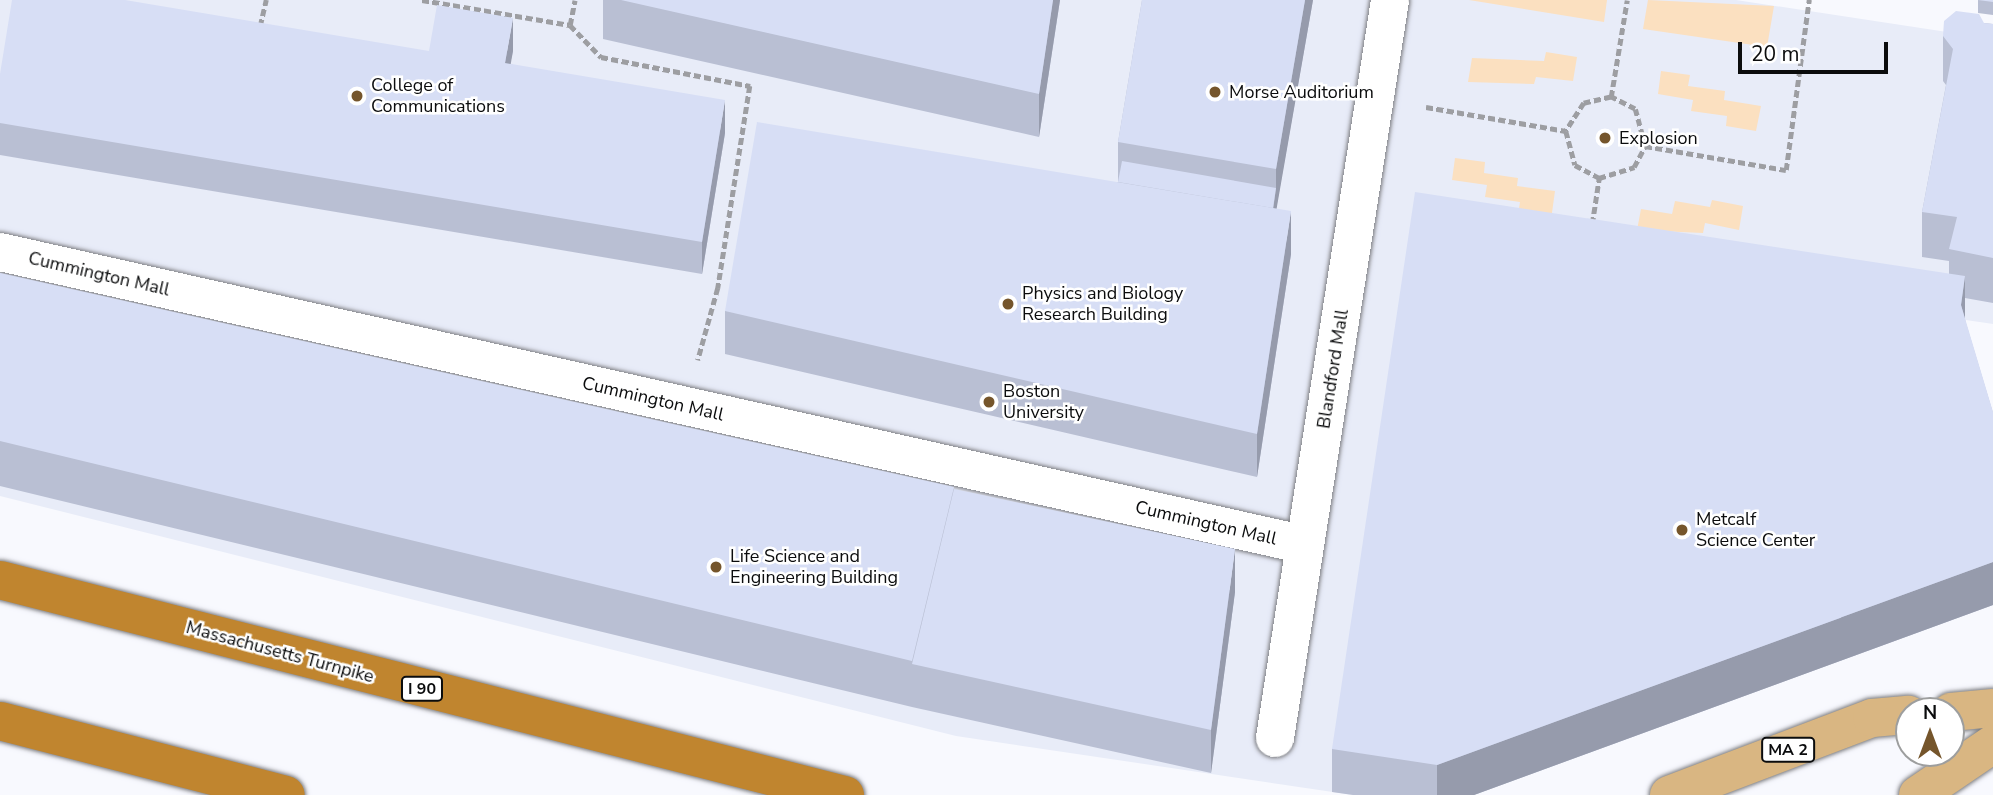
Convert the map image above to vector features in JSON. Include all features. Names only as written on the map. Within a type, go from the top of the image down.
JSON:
[{"type":"highway","name":"Massachusetts Turnpike","points":[[0,580],[845,795]]},
{"type":"highway","points":[[0,721],[286,795]]},
{"type":"main road","points":[[1965,711],[1993,708]]},
{"type":"main road","name":"MA 2","points":[[1669,795],[1872,719],[1895,717]]},
{"type":"main road","points":[[1918,795],[1993,744]]},
{"type":"lane","name":"Blandford Mall","points":[[1275,738],[1390,0]]},
{"type":"lane","name":"Cummington Mall","points":[[0,252],[1305,545]]},
{"type":"path","points":[[257,41],[266,0]]},
{"type":"path","points":[[422,0],[570,25],[601,57],[750,86],[718,288],[698,360]]},
{"type":"path","points":[[570,25],[575,0]]},
{"type":"path","points":[[1611,97],[1627,0]]},
{"type":"path","points":[[1645,146],[1786,170],[1809,0]]},
{"type":"path","points":[[1611,97],[1635,109],[1645,146],[1633,167],[1599,178],[1575,165],[1566,131],[1584,103],[1611,97]]},
{"type":"path","points":[[1426,107],[1566,131]]},
{"type":"path","points":[[1589,239],[1599,178]]},
{"type":"shaded area","name":"Boston University","points":[[0,0],[1736,0],[1993,39],[1993,324],[1966,320],[1961,348],[1353,795],[956,736],[0,496]]},
{"type":"shaded area","points":[[1469,0],[1607,0],[1604,22]]},
{"type":"shaded area","points":[[1648,0],[1774,6],[1767,47],[1643,29]]},
{"type":"shaded area","points":[[1546,52],[1577,57],[1573,81],[1536,77],[1534,84],[1468,82],[1472,58],[1544,61]]},
{"type":"shaded area","points":[[1661,71],[1690,75],[1688,86],[1725,91],[1724,100],[1761,106],[1756,131],[1726,126],[1727,116],[1691,111],[1693,100],[1658,94]]},
{"type":"shaded area","points":[[1455,158],[1485,162],[1484,173],[1518,178],[1517,186],[1555,191],[1551,220],[1518,215],[1520,202],[1485,197],[1487,185],[1452,180]]},
{"type":"shaded area","points":[[1712,200],[1743,206],[1739,230],[1705,223],[1703,233],[1637,230],[1641,209],[1672,214],[1675,201],[1710,207]]},
{"type":"building","points":[[12,0],[125,0],[429,51],[437,5],[513,18],[505,63],[725,100],[702,242],[0,123],[0,74]]},
{"type":"building","points":[[621,0],[1053,0],[1039,94]]},
{"type":"building","name":"Morse Auditorium","points":[[1142,0],[1305,0],[1276,169],[1118,142]]},
{"type":"building","points":[[1956,11],[1979,14],[1984,23],[1993,24],[1993,258],[1949,249],[1957,217],[1922,212],[1953,49],[1943,36],[1944,21]]},
{"type":"building","name":"Physics and Biology Research Building","points":[[757,122],[1291,211],[1257,434],[725,311]]},
{"type":"building","points":[[1122,161],[1276,188],[1273,208],[1118,182]]},
{"type":"building","name":"Metcalf Science Center","points":[[1415,192],[1965,276],[1961,305],[1993,412],[1993,562],[1437,765],[1332,749]]},
{"type":"building","points":[[0,273],[954,487],[912,661],[0,441]]},
{"type":"building","points":[[954,489],[1235,549],[1211,730],[912,664]]},
{"type":"place","name":"Morse Auditorium","points":[[1215,92]]},
{"type":"place","name":"College of Communications","points":[[357,96]]},
{"type":"place","name":"Explosion","points":[[1605,138]]},
{"type":"place","name":"Physics and Biology Research Building","points":[[1008,304]]},
{"type":"place","name":"Boston University","points":[[989,402]]},
{"type":"place","name":"Metcalf Science Center","points":[[1682,530]]},
{"type":"place","name":"Life Science and Engineering Building","points":[[716,567]]}]
